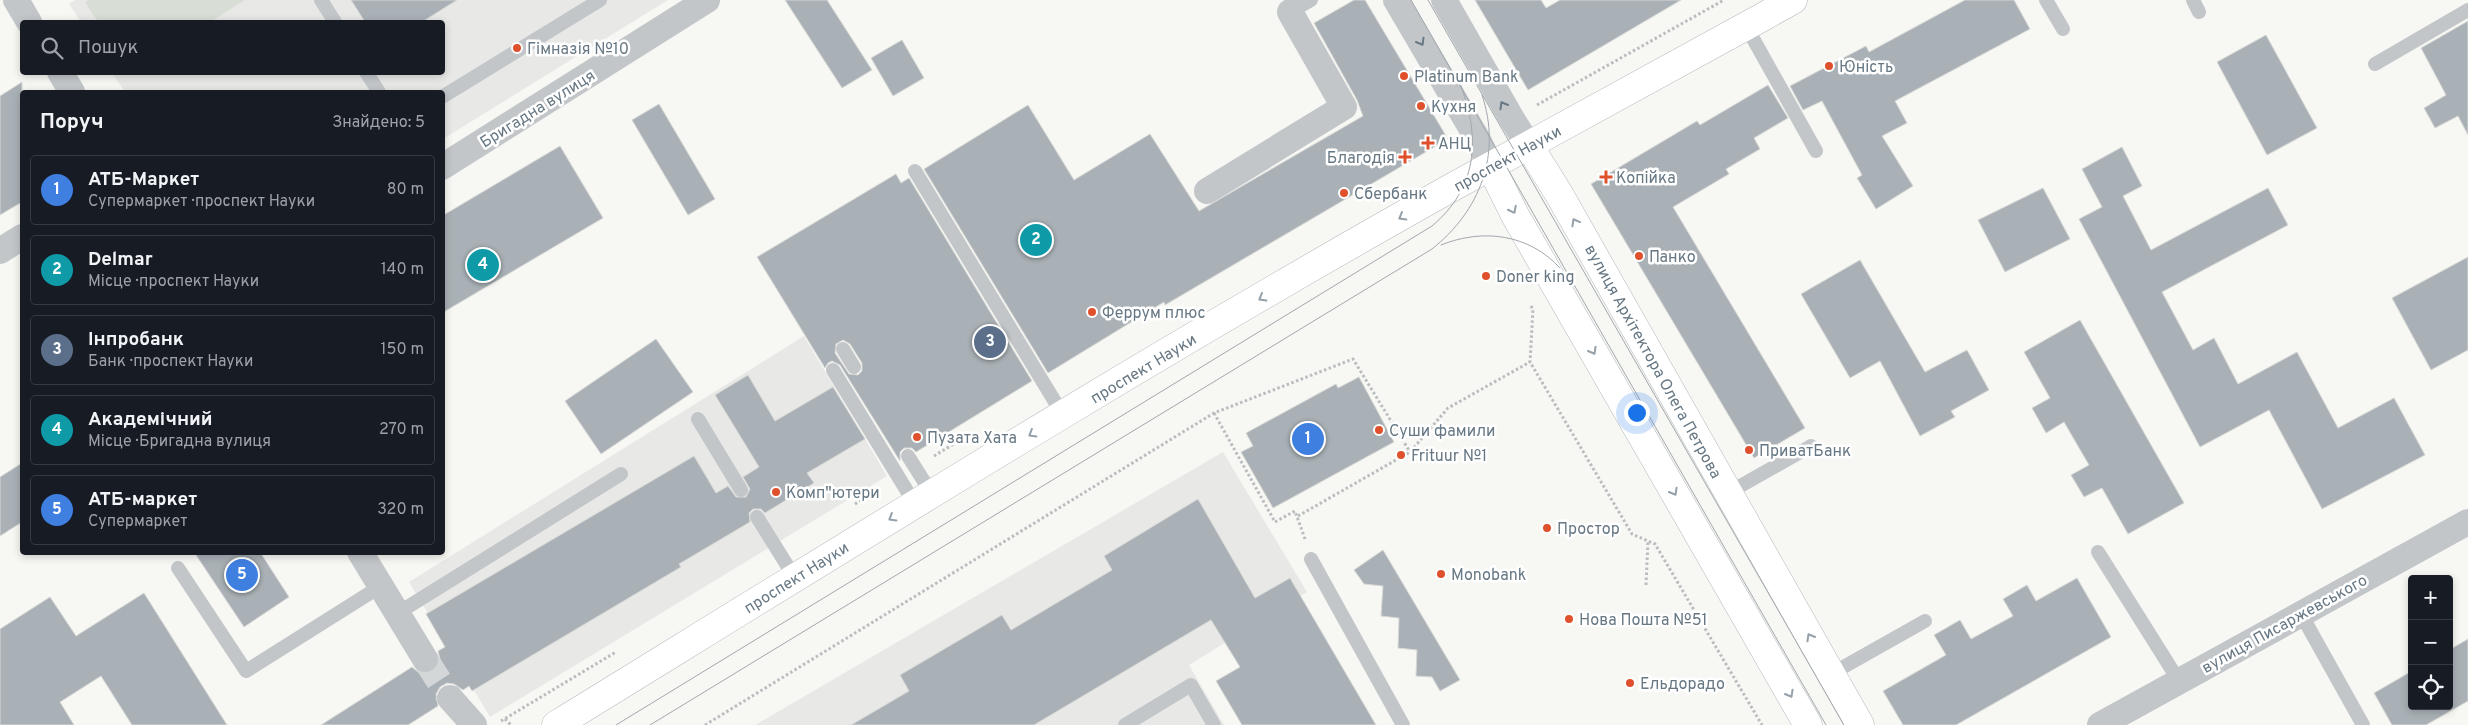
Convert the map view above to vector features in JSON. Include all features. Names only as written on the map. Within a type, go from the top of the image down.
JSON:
[{"type":"main road","name":"проспект Науки","points":[[556,725],[1063,415],[1490,167],[1793,0]]},
{"type":"main road","name":"вулиця Архітектора Олега Петрова","points":[[1529,146],[1559,194],[1860,725]]},
{"type":"main road","points":[[1490,167],[1516,217],[1808,725]]},
{"type":"street","points":[[16,0],[29,20]]},
{"type":"street","name":"Бригадна вулиця","points":[[445,165],[707,0]]},
{"type":"street","points":[[1396,0],[1477,138],[1490,167]]},
{"type":"street","name":"вулиця Архітектора Олега Петрова","points":[[1444,0],[1529,146]]},
{"type":"street","points":[[1206,191],[1344,107],[1301,6]]},
{"type":"street","points":[[62,75],[71,90]]},
{"type":"street","points":[[0,251],[20,238]]},
{"type":"street","name":"вулиця Писаржевського","points":[[2116,721],[2179,681],[2468,522]]},
{"type":"street","points":[[362,555],[425,659]]},
{"type":"street","points":[[450,698],[474,725]]},
{"type":"lane","points":[[321,0],[334,20]]},
{"type":"lane","points":[[445,95],[600,0]]},
{"type":"lane","points":[[2046,0],[2062,29]]},
{"type":"lane","points":[[2375,64],[2468,10]]},
{"type":"lane","points":[[1746,26],[1816,151]]},
{"type":"lane","points":[[368,75],[378,90]]},
{"type":"lane","points":[[915,171],[1063,415]]},
{"type":"lane","points":[[843,349],[854,367]]},
{"type":"lane","points":[[833,370],[924,499]]},
{"type":"lane","points":[[698,419],[741,490]]},
{"type":"lane","points":[[1728,493],[1811,446]]},
{"type":"lane","points":[[908,456],[924,499]]},
{"type":"lane","points":[[398,612],[621,474]]},
{"type":"lane","points":[[757,517],[795,578]]},
{"type":"lane","points":[[2098,552],[2179,681]]},
{"type":"lane","points":[[1311,559],[1403,725]]},
{"type":"lane","points":[[178,568],[246,671],[381,586]]},
{"type":"lane","points":[[2301,614],[2363,725]]},
{"type":"lane","points":[[1831,674],[1925,621]]},
{"type":"lane","points":[[1125,725],[1191,685],[1214,725]]},
{"type":"path","points":[[1528,110],[1724,0]]},
{"type":"path","points":[[1529,302],[1533,309],[1530,362],[1632,534],[1655,544],[1762,725]]},
{"type":"path","points":[[705,725],[1214,413],[1353,359],[1410,452]]},
{"type":"path","points":[[1298,516],[1410,452],[1448,408],[1530,362]]},
{"type":"path","points":[[1214,413],[1274,522],[1295,511],[1311,559]]},
{"type":"path","points":[[1646,585],[1648,541]]},
{"type":"path","points":[[505,719],[511,725]]},
{"type":"shaded area","name":"Гімназія №10","points":[[75,0],[668,0],[445,138],[445,90],[124,90],[113,75],[445,75],[445,20],[80,20],[69,4]]},
{"type":"shaded area","points":[[89,0],[245,0],[213,20],[97,20],[85,2]]},
{"type":"shaded area","points":[[804,336],[887,476],[490,717],[409,582]]},
{"type":"shaded area","points":[[1223,452],[1307,592],[1189,665],[1224,725],[755,725]]},
{"type":"building","points":[[351,0],[457,0],[425,20],[364,20]]},
{"type":"building","points":[[785,0],[827,0],[872,70],[842,88]]},
{"type":"building","points":[[1354,0],[1365,0],[1448,139],[1165,305],[1164,302],[1048,373],[924,169],[1028,105],[1074,180],[1150,134],[1199,211],[1363,116],[1357,100],[1314,23]]},
{"type":"building","points":[[1475,0],[1541,0],[1546,8],[1560,0],[1681,0],[1528,90]]},
{"type":"building","points":[[1965,0],[2014,0],[2030,29],[1895,101],[1907,123],[1882,136],[1913,186],[1876,209],[1857,178],[1862,175],[1822,101],[1803,110],[1790,86],[1866,46],[1869,52]]},
{"type":"building","points":[[2468,21],[2468,135],[2458,116],[2435,128],[2424,108],[2446,95],[2421,48]]},
{"type":"building","points":[[2266,35],[2317,128],[2267,155],[2217,62]]},
{"type":"building","points":[[902,40],[924,78],[893,96],[871,58]]},
{"type":"building","points":[[22,82],[22,90],[20,90],[20,203],[0,215],[0,96]]},
{"type":"building","points":[[1768,85],[1788,118],[1754,138],[1760,149],[1726,169],[1729,174],[1673,207],[1805,428],[1754,458],[1591,184],[1697,121],[1700,125]]},
{"type":"building","points":[[659,104],[715,199],[688,215],[632,120]]},
{"type":"building","points":[[560,146],[603,218],[445,311],[445,214]]},
{"type":"building","points":[[2122,147],[2142,186],[2123,196],[2151,250],[2268,188],[2288,225],[2162,292],[2193,350],[2214,338],[2238,384],[2297,352],[2338,428],[2394,398],[2425,455],[2322,509],[2269,410],[2200,447],[2079,219],[2102,207],[2082,169]]},
{"type":"building","points":[[896,174],[901,183],[909,178],[1032,381],[916,452],[912,448],[904,448],[900,452],[900,461],[840,365],[832,361],[825,368],[757,257]],"holes":[[[843,340],[850,344],[862,363],[862,371],[858,375],[849,374],[835,353],[836,344]]]},
{"type":"building","points":[[2043,188],[2070,239],[2005,272],[1978,220]]},
{"type":"building","points":[[2468,257],[2468,350],[2431,370],[2392,298]]},
{"type":"building","points":[[1860,260],[1925,372],[1967,350],[1989,390],[1951,411],[1955,417],[1920,436],[1880,361],[1850,378],[1801,294]]},
{"type":"building","points":[[2080,320],[2184,503],[2128,534],[2102,488],[2084,497],[2071,475],[2089,465],[2064,422],[2046,433],[2032,408],[2050,398],[2024,352]]},
{"type":"building","points":[[656,339],[693,392],[601,454],[565,401]]},
{"type":"building","points":[[748,375],[775,421],[833,387],[865,439],[807,473],[814,483],[765,513],[761,509],[753,509],[749,513],[750,522],[679,564],[681,567],[472,691],[469,686],[463,690],[454,684],[447,683],[440,687],[436,694],[438,706],[408,725],[321,725],[412,667],[418,672],[426,674],[433,672],[438,667],[440,659],[438,651],[445,647],[426,614],[694,456],[716,493],[728,486],[736,497],[746,497],[750,489],[743,477],[759,467],[715,395]]},
{"type":"building","points":[[1359,377],[1394,442],[1273,508],[1241,452],[1253,446],[1246,433],[1336,384],[1338,388]]},
{"type":"building","points":[[20,464],[20,523],[0,536],[0,477]]},
{"type":"building","points":[[1198,499],[1255,598],[1290,578],[1376,725],[1242,725],[1216,681],[1240,667],[1211,620],[1034,725],[851,725],[909,691],[900,675],[1002,615],[1011,630],[1112,570],[1104,556]]},
{"type":"building","points":[[1383,550],[1460,680],[1440,691],[1432,677],[1416,676],[1417,650],[1398,648],[1399,618],[1381,616],[1383,586],[1364,584],[1354,570]]},
{"type":"building","points":[[196,555],[262,555],[289,597],[244,627]]},
{"type":"building","points":[[2077,578],[2111,637],[1956,725],[1903,725],[1883,691],[1946,655],[1934,635],[1960,620],[1971,639],[2013,616],[2003,599],[2027,585],[2036,601]]},
{"type":"building","points":[[144,593],[227,725],[132,725],[101,676],[60,702],[74,725],[0,725],[0,629],[50,597],[76,636]]},
{"type":"building","points":[[2468,639],[2468,701],[2453,710],[2453,665],[2453,648]]},
{"type":"building","points":[[2408,673],[2408,710],[2452,710],[2426,725],[2392,725],[2374,693]]},
{"type":"tunnel","points":[[425,659],[450,698]]},
{"type":"tram line","points":[[1411,0],[1826,725]]},
{"type":"tram line","points":[[1428,0],[1844,725]]},
{"type":"tram line","points":[[616,725],[1432,226],[1447,211],[1458,196],[1471,162],[1471,125],[1461,86]]},
{"type":"tram line","points":[[650,725],[1432,249],[1449,234],[1463,217],[1474,199],[1482,180],[1488,160],[1489,139],[1488,117],[1482,95]]},
{"type":"tram line","points":[[1441,245],[1473,237],[1505,237],[1520,241],[1534,248],[1560,268]]},
{"type":"place","name":"Гімназія №10","points":[[517,48]]},
{"type":"place","name":"Юність","points":[[1829,66]]},
{"type":"place","name":"Platinum Bank","points":[[1404,76]]},
{"type":"place","name":"Кухня","points":[[1421,106]]},
{"type":"place","name":"АНЦ","points":[[1428,143]]},
{"type":"place","name":"Благодія","points":[[1405,157]]},
{"type":"place","name":"Копійка","points":[[1606,177]]},
{"type":"place","name":"Сбербанк","points":[[1344,193]]},
{"type":"place","name":"Delmar","points":[[1036,240]]},
{"type":"place","name":"Панко","points":[[1639,256]]},
{"type":"place","name":"Академічний","points":[[483,265]]},
{"type":"place","name":"Doner king","points":[[1486,276]]},
{"type":"place","name":"Феррум плюс","points":[[1092,312]]},
{"type":"place","name":"Інпробанк","points":[[990,342]]},
{"type":"place","name":"Суши фамили","points":[[1379,430]]},
{"type":"place","name":"Пузата Хата","points":[[917,437]]},
{"type":"place","name":"АТБ-Маркет","points":[[1308,439]]},
{"type":"place","name":"ПриватБанк","points":[[1749,450]]},
{"type":"place","name":"Frituur №1","points":[[1401,455]]},
{"type":"place","name":"Комп\"ютери","points":[[776,492]]},
{"type":"place","name":"Простор","points":[[1547,528]]},
{"type":"place","name":"Monobank","points":[[1441,574]]},
{"type":"place","name":"АТБ-маркет","points":[[242,575]]},
{"type":"place","name":"Нова Пошта №51","points":[[1569,619]]},
{"type":"place","name":"Ельдорадо","points":[[1630,683]]}]
